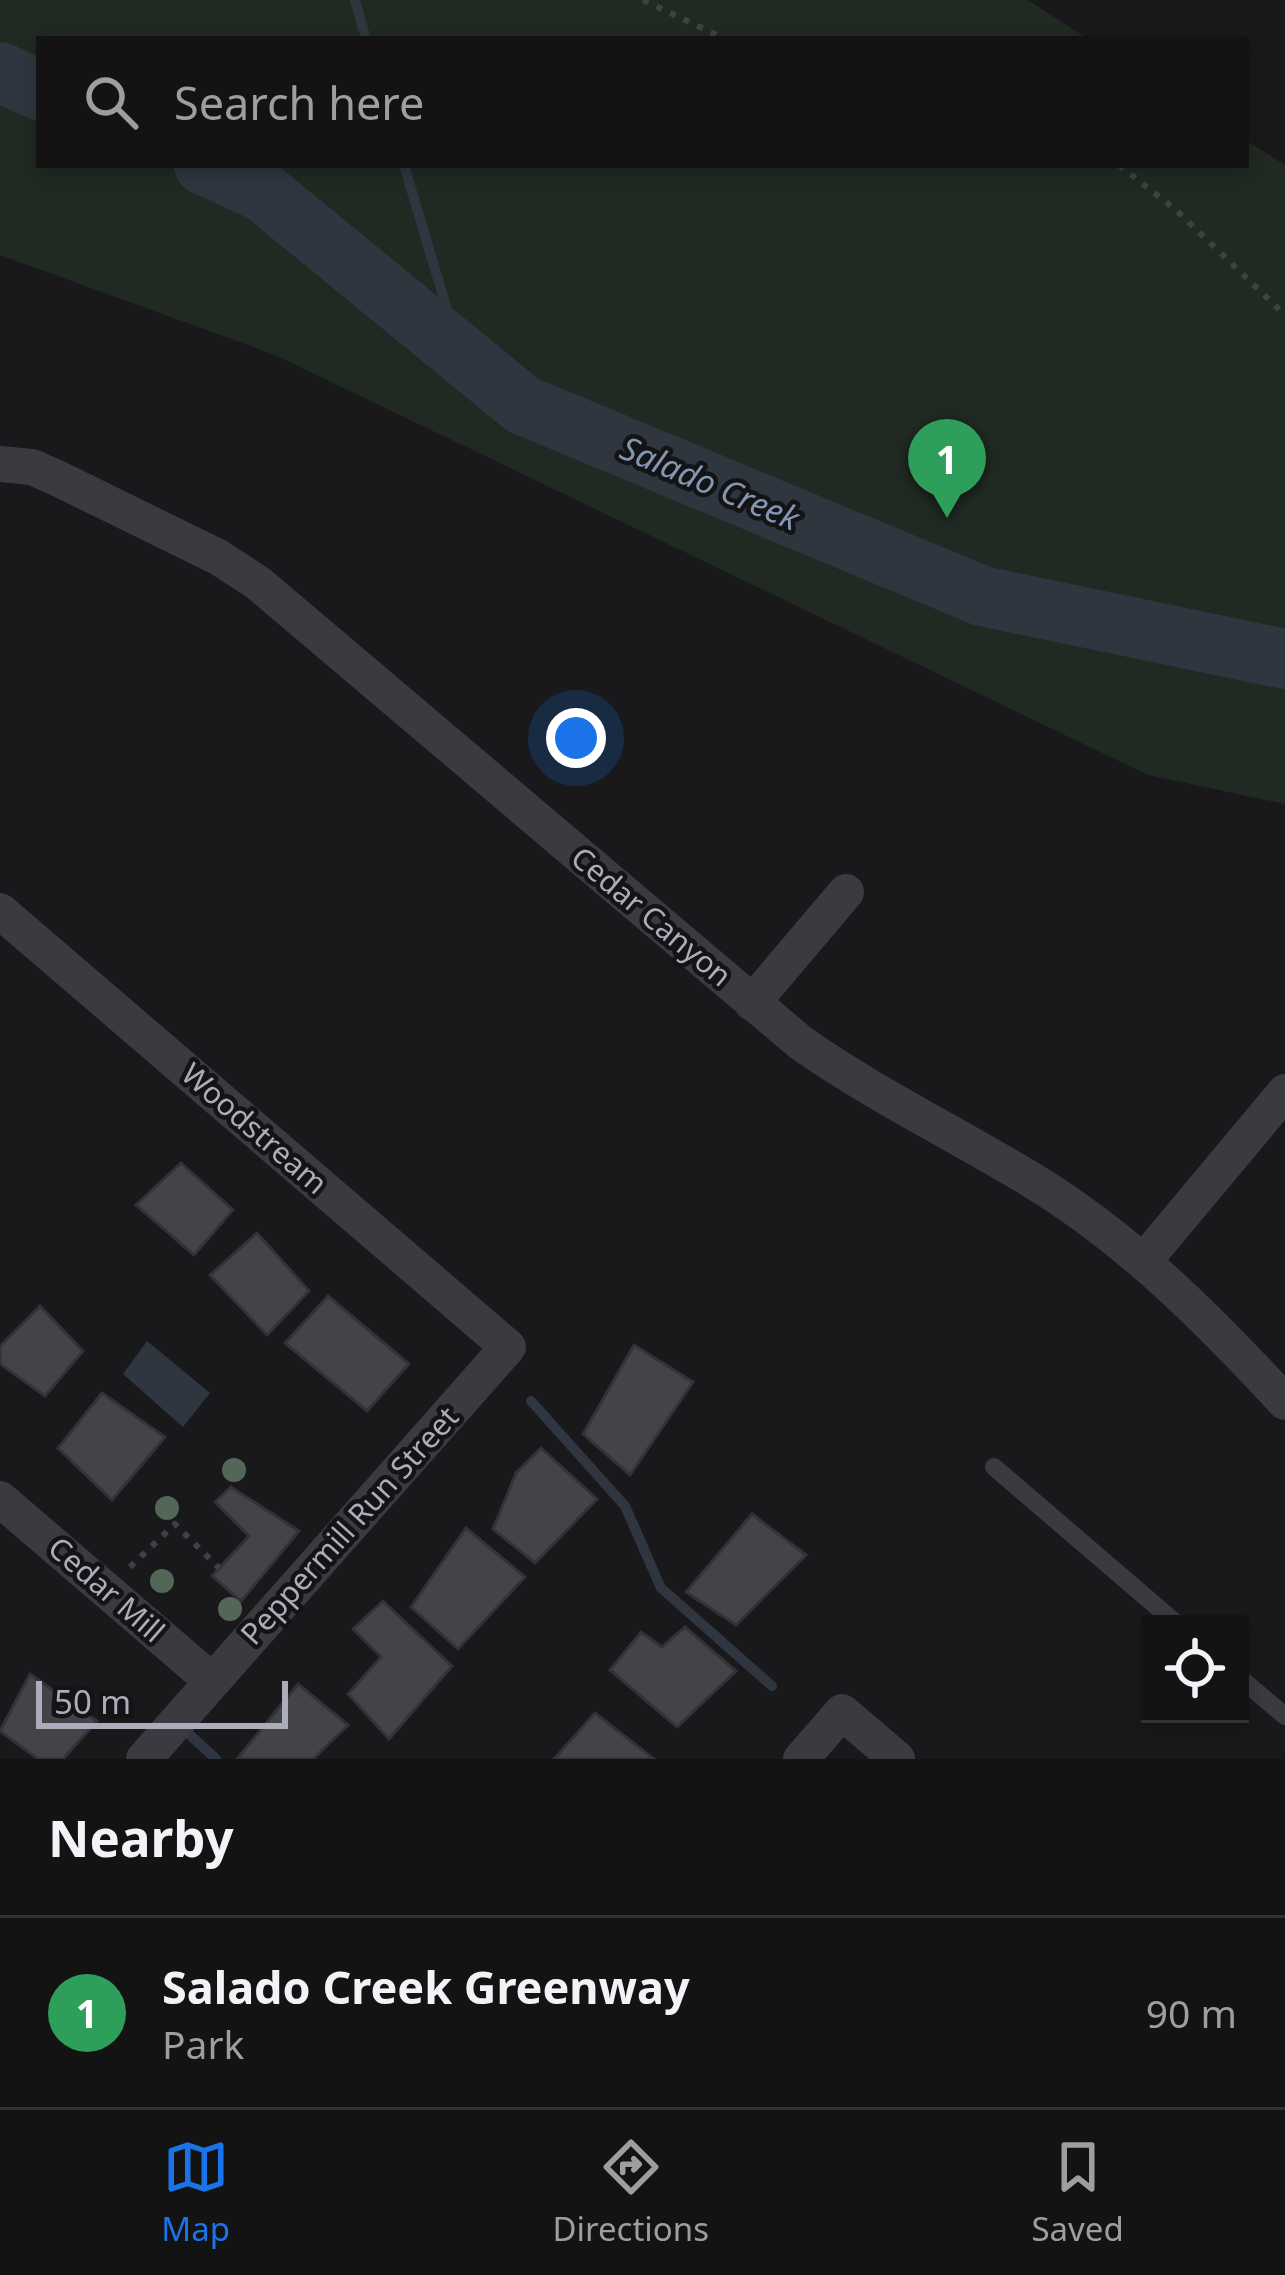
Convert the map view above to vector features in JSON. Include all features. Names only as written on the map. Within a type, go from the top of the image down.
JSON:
[{"type":"street","name":"Cedar Canyon","points":[[0,464],[32,467],[59,479],[218,557],[258,583],[752,1004],[853,1079],[1033,1181],[1143,1262],[1208,1319],[1285,1402]]},
{"type":"street","points":[[752,1004],[846,892]]},
{"type":"street","name":"Woodstream","points":[[0,911],[508,1347]]},
{"type":"street","points":[[1143,1262],[1285,1092]]},
{"type":"street","name":"Peppermill Run Street","points":[[144,1759],[508,1347]]},
{"type":"street","name":"Cedar Mill","points":[[0,1498],[212,1681]]},
{"type":"street","points":[[801,1759],[842,1712],[897,1759]]},
{"type":"lane","points":[[994,1467],[1167,1615]]},
{"type":"lane","points":[[1249,1686],[1285,1716]]},
{"type":"path","points":[[643,0],[719,36]]},
{"type":"path","points":[[1123,168],[1176,210],[1285,315]]},
{"type":"path","points":[[106,1591],[175,1524],[219,1568]]},
{"type":"shaded area","points":[[0,0],[1028,0],[1083,36],[36,36],[36,168],[1249,168],[1249,142],[1285,165],[1285,804],[1148,775],[275,355],[0,255]]},
{"type":"shaded area","points":[[147,1341],[210,1393],[183,1427],[123,1374]]},
{"type":"building","points":[[181,1163],[233,1210],[194,1255],[136,1205]]},
{"type":"building","points":[[257,1233],[309,1291],[267,1335],[210,1275]]},
{"type":"building","points":[[328,1296],[409,1364],[367,1411],[285,1343]]},
{"type":"building","points":[[40,1306],[83,1351],[45,1396],[0,1364],[0,1346]]},
{"type":"building","points":[[634,1345],[693,1382],[630,1475],[583,1434]]},
{"type":"building","points":[[102,1393],[165,1437],[112,1500],[58,1448]]},
{"type":"building","points":[[541,1448],[597,1499],[535,1563],[493,1529],[516,1473]]},
{"type":"building","points":[[231,1487],[299,1531],[241,1601],[212,1576],[249,1536],[215,1502]]},
{"type":"building","points":[[752,1514],[806,1555],[736,1625],[686,1592]]},
{"type":"building","points":[[466,1528],[525,1577],[458,1649],[411,1607]]},
{"type":"building","points":[[383,1601],[452,1666],[389,1739],[348,1694],[381,1657],[353,1629]]},
{"type":"building","points":[[685,1627],[736,1671],[677,1727],[610,1670],[641,1632],[662,1647]]},
{"type":"building","points":[[30,1674],[97,1721],[63,1759],[38,1759],[0,1731]]},
{"type":"building","points":[[298,1684],[348,1725],[313,1759],[237,1759]]},
{"type":"building","points":[[595,1713],[654,1759],[554,1759]]},
{"type":"waterway","points":[[355,0],[365,36]]},
{"type":"waterway","name":"Salado Creek","points":[[0,72],[36,89]]},
{"type":"waterway","name":"Salado Creek","points":[[211,168],[263,192],[523,405],[982,596],[1285,659]]},
{"type":"waterway","points":[[405,168],[460,353]]},
{"type":"waterway","points":[[531,1401],[625,1506],[661,1588],[772,1686]]},
{"type":"waterway","points":[[179,1725],[216,1759]]},
{"type":"place","name":"Salado Creek Greenway","points":[[947,518]]}]
